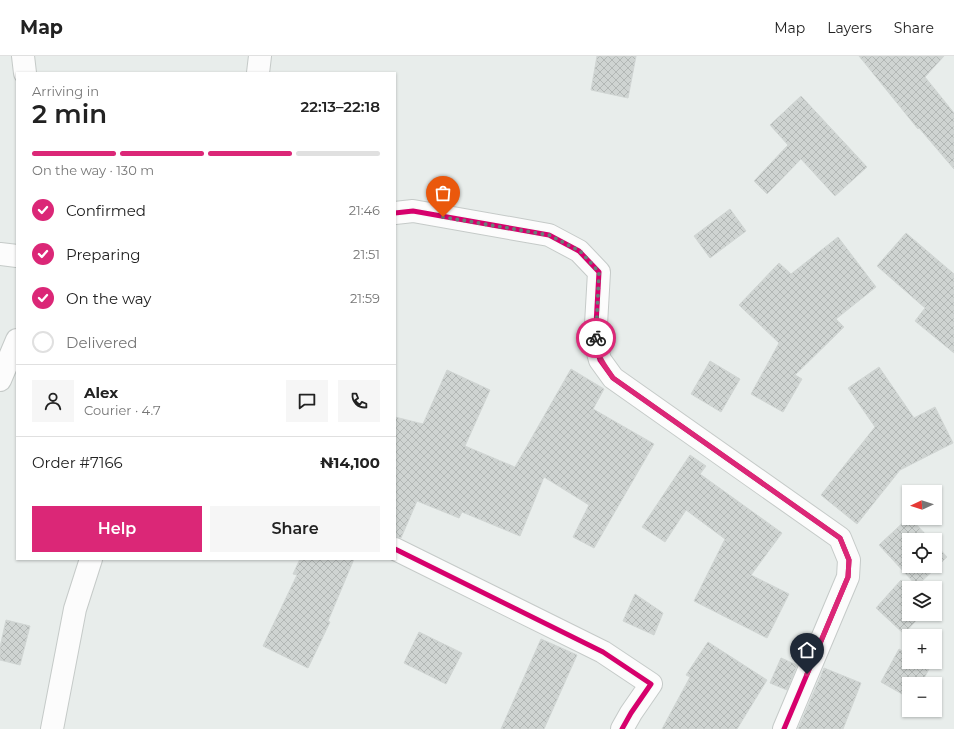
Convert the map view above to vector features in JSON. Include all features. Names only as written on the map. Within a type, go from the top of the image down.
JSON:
[{"type":"street","points":[[23,56],[25,72]]},
{"type":"street","points":[[258,72],[260,56]]},
{"type":"street","points":[[396,213],[413,211],[549,235],[580,251],[599,272],[596,342],[600,360],[613,378],[840,538],[849,560],[848,577],[784,729]]},
{"type":"street","points":[[0,254],[16,256]]},
{"type":"street","points":[[0,380],[16,342]]},
{"type":"street","points":[[396,548],[603,652],[651,684],[622,729]]},
{"type":"street","points":[[52,729],[75,609],[91,560]]},
{"type":"building","points":[[597,56],[636,56],[628,98],[591,90]]},
{"type":"building","points":[[859,56],[944,56],[925,77],[954,113],[954,169],[919,128],[918,129]]},
{"type":"building","points":[[801,96],[867,167],[835,196],[801,159],[767,194],[754,181],[788,145],[770,125]]},
{"type":"building","points":[[730,209],[746,231],[710,258],[694,236]]},
{"type":"building","points":[[906,233],[954,274],[954,353],[915,321],[925,308],[877,266]]},
{"type":"building","points":[[838,237],[876,287],[836,319],[844,327],[795,375],[802,379],[783,412],[751,394],[779,343],[739,305],[779,263],[791,274]]},
{"type":"building","points":[[710,361],[740,379],[721,412],[691,394]]},
{"type":"building","points":[[879,367],[914,418],[935,407],[953,443],[900,470],[857,524],[821,495],[875,427],[848,388]]},
{"type":"building","points":[[571,369],[604,389],[593,409],[654,444],[594,548],[573,537],[589,505],[544,477],[520,536],[462,512],[459,518],[417,501],[401,538],[396,537],[396,417],[423,424],[447,370],[490,390],[465,446],[515,467]]},
{"type":"building","points":[[690,455],[706,466],[700,474],[782,533],[751,575],[789,594],[767,638],[694,601],[725,539],[686,510],[665,542],[642,527]]},
{"type":"building","points":[[902,524],[902,525],[917,525],[924,533],[902,533],[902,570],[879,545]]},
{"type":"building","points":[[942,552],[947,557],[942,562]]},
{"type":"building","points":[[300,560],[354,560],[328,621],[330,622],[308,668],[263,646],[297,575],[293,574]]},
{"type":"building","points":[[905,573],[930,573],[922,581],[912,581]]},
{"type":"building","points":[[901,580],[902,621],[916,621],[908,629],[902,629],[902,632],[876,608]]},
{"type":"building","points":[[635,594],[663,613],[654,635],[623,621]]},
{"type":"building","points":[[6,620],[30,626],[20,665],[0,660],[0,647]]},
{"type":"building","points":[[419,632],[462,653],[446,684],[404,663]]},
{"type":"building","points":[[541,639],[577,655],[544,729],[501,729]]},
{"type":"building","points":[[708,642],[767,680],[737,729],[662,729],[690,677],[686,675]]},
{"type":"building","points":[[899,649],[902,651],[902,669],[929,669],[925,677],[902,677],[902,694],[881,682]]},
{"type":"building","points":[[781,658],[797,665],[787,690],[770,683]]},
{"type":"building","points":[[824,668],[861,683],[843,729],[798,729]]},
{"type":"cycle path","points":[[396,213],[413,211],[549,235],[579,251],[599,272],[595,342],[600,360],[613,378],[840,538],[849,560],[848,577],[784,729]]},
{"type":"cycle path","points":[[396,549],[603,652],[651,684],[622,729]]},
{"type":"way so far","points":[[443,217],[549,235],[580,251],[599,272],[596,338]]},
{"type":"route","points":[[596,338],[600,360],[613,378],[840,538],[849,560],[848,577],[807,674]]}]
